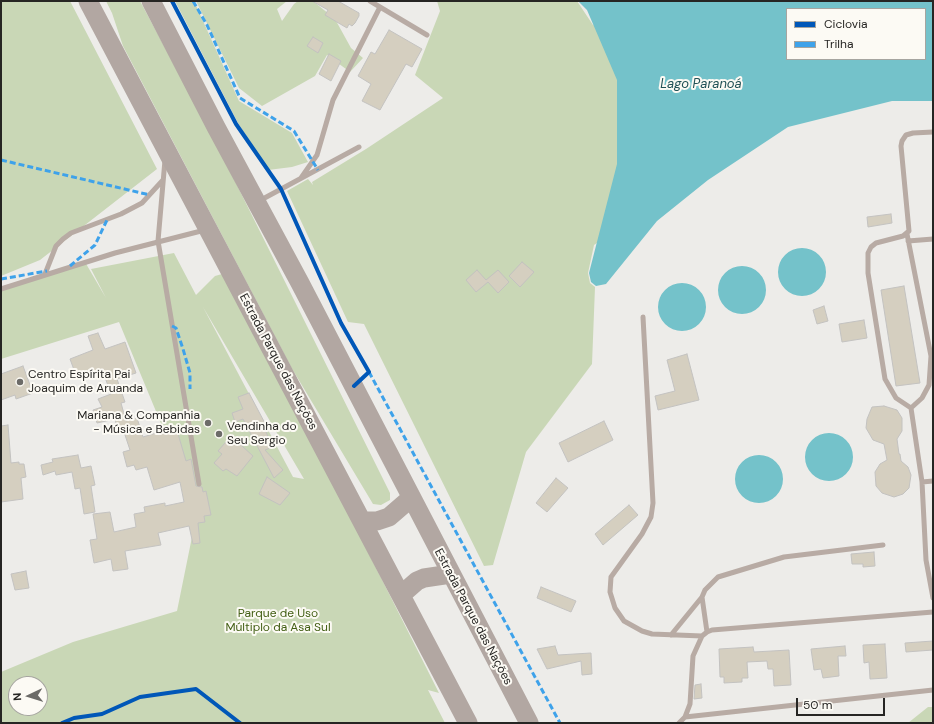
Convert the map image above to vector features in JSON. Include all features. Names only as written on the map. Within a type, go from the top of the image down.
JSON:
[{"type":"highway","name":"Estrada Parque das Nações","points":[[88,1],[468,723]]},
{"type":"highway","name":"Estrada Parque das Nações","points":[[151,1],[300,283],[529,723]]},
{"type":"highway","points":[[362,521],[377,521],[389,518],[411,498]]},
{"type":"highway","points":[[401,595],[417,581],[424,578],[451,574]]},
{"type":"lane","points":[[370,1],[427,35]]},
{"type":"lane","points":[[301,178],[317,155],[333,100],[380,6]]},
{"type":"lane","points":[[912,408],[922,398],[929,385],[932,355],[908,241],[907,234],[909,227],[901,146],[906,135],[913,133],[933,132]]},
{"type":"lane","points":[[257,202],[359,147]]},
{"type":"lane","points":[[166,148],[158,242],[199,484]]},
{"type":"lane","points":[[46,274],[56,246],[63,239],[71,233],[121,214],[142,203],[163,180]]},
{"type":"lane","points":[[1,289],[115,253],[208,230]]},
{"type":"lane","points":[[907,234],[876,243],[868,253],[868,273],[885,379],[896,398],[912,408]]},
{"type":"lane","points":[[908,241],[933,239]]},
{"type":"lane","points":[[643,317],[654,503],[651,517],[642,534],[611,577],[610,592],[615,608],[629,625],[652,634],[702,636]]},
{"type":"lane","points":[[912,408],[922,482],[926,560],[933,598]]},
{"type":"lane","points":[[922,482],[933,481]]},
{"type":"lane","points":[[671,635],[702,597],[705,590],[718,577],[753,565],[784,557],[883,545]]},
{"type":"lane","points":[[702,597],[707,632]]},
{"type":"lane","points":[[679,723],[685,717],[690,704],[693,656],[702,636],[707,632],[712,630],[933,612]]},
{"type":"lane","points":[[685,717],[933,690]]},
{"type":"green space","points":[[1,1],[70,1],[157,169],[40,260],[1,276]]},
{"type":"green space","points":[[106,1],[140,1],[216,143],[390,493],[390,500],[381,505],[373,504],[291,367],[123,46],[112,13]]},
{"type":"green space","points":[[175,1],[194,1],[239,101],[292,133],[308,162],[292,167],[268,170],[238,123]]},
{"type":"green space","points":[[196,1],[287,1],[277,9],[282,21],[294,4],[298,1],[313,1],[335,19],[351,48],[363,58],[350,72],[327,55],[315,76],[262,106],[239,88]]},
{"type":"green space","points":[[437,1],[577,1],[593,25],[822,88],[594,245],[588,273],[590,283],[595,287],[592,364],[526,452],[493,565],[484,566],[364,324],[348,322],[287,191],[308,179],[313,185],[312,182],[366,149],[443,98],[415,75],[440,11]]},
{"type":"green space","name":"Parque de Uso Múltiplo da Asa Sul","points":[[174,253],[196,295],[215,276],[222,274],[290,397],[439,693],[428,690],[445,723],[1,723],[1,672],[73,642],[177,611],[192,537],[196,508],[119,322],[1,359],[1,290],[85,262],[106,298],[91,269]],"holes":[[[203,307],[304,479],[293,477]]]},
{"type":"green space","points":[[928,707],[933,707],[933,723],[908,723]]},
{"type":"water","name":"Lago Paranoá","points":[[578,1],[933,1],[933,101],[892,101],[788,127],[708,180],[657,221],[606,284],[596,286],[591,282],[589,273],[617,164],[617,80],[587,10]]},
{"type":"water","points":[[797,248],[807,248],[816,252],[822,258],[825,263],[825,281],[816,292],[807,296],[797,296],[788,292],[782,286],[778,277],[778,267],[782,258],[788,252]]},
{"type":"water","points":[[737,266],[747,266],[756,270],[762,276],[765,281],[765,299],[756,310],[747,314],[737,314],[728,310],[722,304],[718,295],[718,285],[722,276],[728,270]]},
{"type":"water","points":[[677,283],[687,283],[696,287],[702,293],[705,298],[705,316],[696,327],[687,331],[677,331],[668,327],[662,321],[658,312],[658,302],[662,293],[668,287]]},
{"type":"water","points":[[824,433],[834,433],[843,437],[849,443],[852,448],[852,466],[843,477],[834,481],[824,481],[815,477],[809,471],[805,462],[805,452],[809,443],[815,437]]},
{"type":"water","points":[[754,455],[764,455],[773,459],[779,465],[782,470],[782,488],[773,499],[764,503],[754,503],[745,499],[739,493],[735,484],[735,474],[739,465],[745,459]]},
{"type":"building","points":[[312,1],[338,1],[359,13],[359,16],[352,26],[349,24],[347,28],[325,15],[328,10]]},
{"type":"building","points":[[389,30],[422,49],[412,67],[406,64],[380,110],[362,101],[371,84],[358,76],[371,52],[375,54]]},
{"type":"building","points":[[313,37],[323,43],[318,53],[307,46]]},
{"type":"building","points":[[329,54],[341,61],[331,81],[319,74]]},
{"type":"building","points":[[891,214],[892,223],[868,227],[867,217]]},
{"type":"building","points":[[522,262],[534,272],[520,287],[509,276]]},
{"type":"building","points":[[477,270],[486,280],[498,270],[509,282],[498,293],[488,282],[476,292],[466,280]]},
{"type":"building","points":[[904,286],[920,383],[896,386],[881,290]]},
{"type":"building","points":[[824,306],[828,321],[817,324],[813,310]]},
{"type":"building","points":[[864,320],[867,338],[842,342],[839,324]]},
{"type":"building","points":[[98,333],[105,349],[125,342],[136,373],[117,379],[125,402],[121,403],[126,421],[137,418],[143,437],[176,427],[186,461],[191,459],[196,486],[202,487],[203,492],[206,491],[211,515],[204,516],[205,522],[198,523],[200,543],[193,544],[189,526],[158,533],[161,545],[125,551],[128,569],[113,571],[111,559],[94,563],[90,540],[97,539],[93,514],[110,512],[114,532],[136,527],[134,514],[145,512],[144,507],[165,503],[165,506],[184,502],[180,482],[154,490],[147,467],[136,470],[134,465],[127,467],[123,452],[130,450],[124,432],[118,432],[115,419],[97,423],[93,410],[102,407],[98,399],[111,394],[102,369],[77,378],[70,359],[93,350],[88,336]]},
{"type":"building","points":[[687,354],[699,400],[658,410],[655,396],[675,391],[667,360]]},
{"type":"building","name":"Centro Espírita Pai Joaquim de Aruanda","points":[[23,366],[33,393],[16,399],[15,395],[1,400],[1,374]]},
{"type":"building","points":[[249,393],[269,431],[266,432],[273,447],[265,450],[283,470],[274,478],[243,419],[235,422],[232,413],[243,409],[238,397]]},
{"type":"building","points":[[884,406],[897,410],[902,418],[902,431],[897,439],[899,454],[901,461],[908,467],[911,475],[909,488],[903,494],[894,497],[882,493],[876,486],[875,472],[880,464],[887,460],[884,444],[873,440],[866,428],[867,419],[872,407]]},
{"type":"building","points":[[604,421],[613,440],[568,462],[559,443]]},
{"type":"building","points":[[8,425],[11,463],[19,462],[19,464],[24,464],[26,477],[21,478],[23,499],[1,502],[1,426]]},
{"type":"building","points":[[231,436],[253,456],[237,476],[226,469],[223,471],[214,463],[222,454],[218,451]]},
{"type":"building","points":[[78,455],[81,468],[91,466],[95,485],[91,486],[95,512],[84,514],[80,488],[75,489],[72,472],[56,475],[55,471],[43,475],[41,465],[53,462],[52,459]]},
{"type":"building","points":[[267,477],[290,493],[280,505],[259,494]]},
{"type":"building","points":[[556,478],[568,488],[547,512],[536,503]]},
{"type":"building","points":[[629,505],[638,515],[603,545],[595,534]]},
{"type":"building","points":[[874,552],[875,566],[863,567],[863,564],[852,564],[851,554]]},
{"type":"building","points":[[26,571],[29,588],[15,590],[11,574]]},
{"type":"building","points":[[541,587],[576,601],[571,612],[537,598]]},
{"type":"building","points":[[933,641],[933,650],[906,652],[905,643]]},
{"type":"building","points":[[885,644],[887,678],[870,679],[869,662],[864,663],[863,645]]},
{"type":"building","points":[[555,646],[558,655],[591,653],[592,674],[582,675],[581,661],[547,669],[537,649]]},
{"type":"building","points":[[845,646],[846,656],[838,656],[839,676],[823,678],[821,669],[814,670],[811,649]]},
{"type":"building","points":[[753,647],[754,652],[789,650],[791,685],[774,686],[773,669],[768,669],[767,661],[747,662],[748,678],[742,678],[742,682],[724,683],[724,677],[720,677],[719,649]]},
{"type":"building","points":[[701,684],[702,698],[694,699],[695,685]]},
{"type":"marked path","points":[[193,1],[207,25],[240,98],[294,131],[318,170]]},
{"type":"marked path","points":[[1,160],[150,195]]},
{"type":"marked path","points":[[70,266],[95,245],[107,220]]},
{"type":"marked path","points":[[1,279],[47,271]]},
{"type":"marked path","points":[[172,326],[176,328],[190,373],[190,389]]},
{"type":"marked path","points":[[369,372],[560,723]]},
{"type":"cycle path","points":[[172,1],[236,124],[281,189],[341,323],[369,372],[354,386]]},
{"type":"cycle path","points":[[62,723],[74,718],[102,714],[140,697],[196,689],[240,723]]},
{"type":"place","name":"Centro Espírita Pai Joaquim de Aruanda","points":[[20,382]]},
{"type":"place","name":"Mariana & Companhia - Música e Bebidas","points":[[208,423]]},
{"type":"place","name":"Vendinha do Seu Sergio","points":[[219,434]]}]
